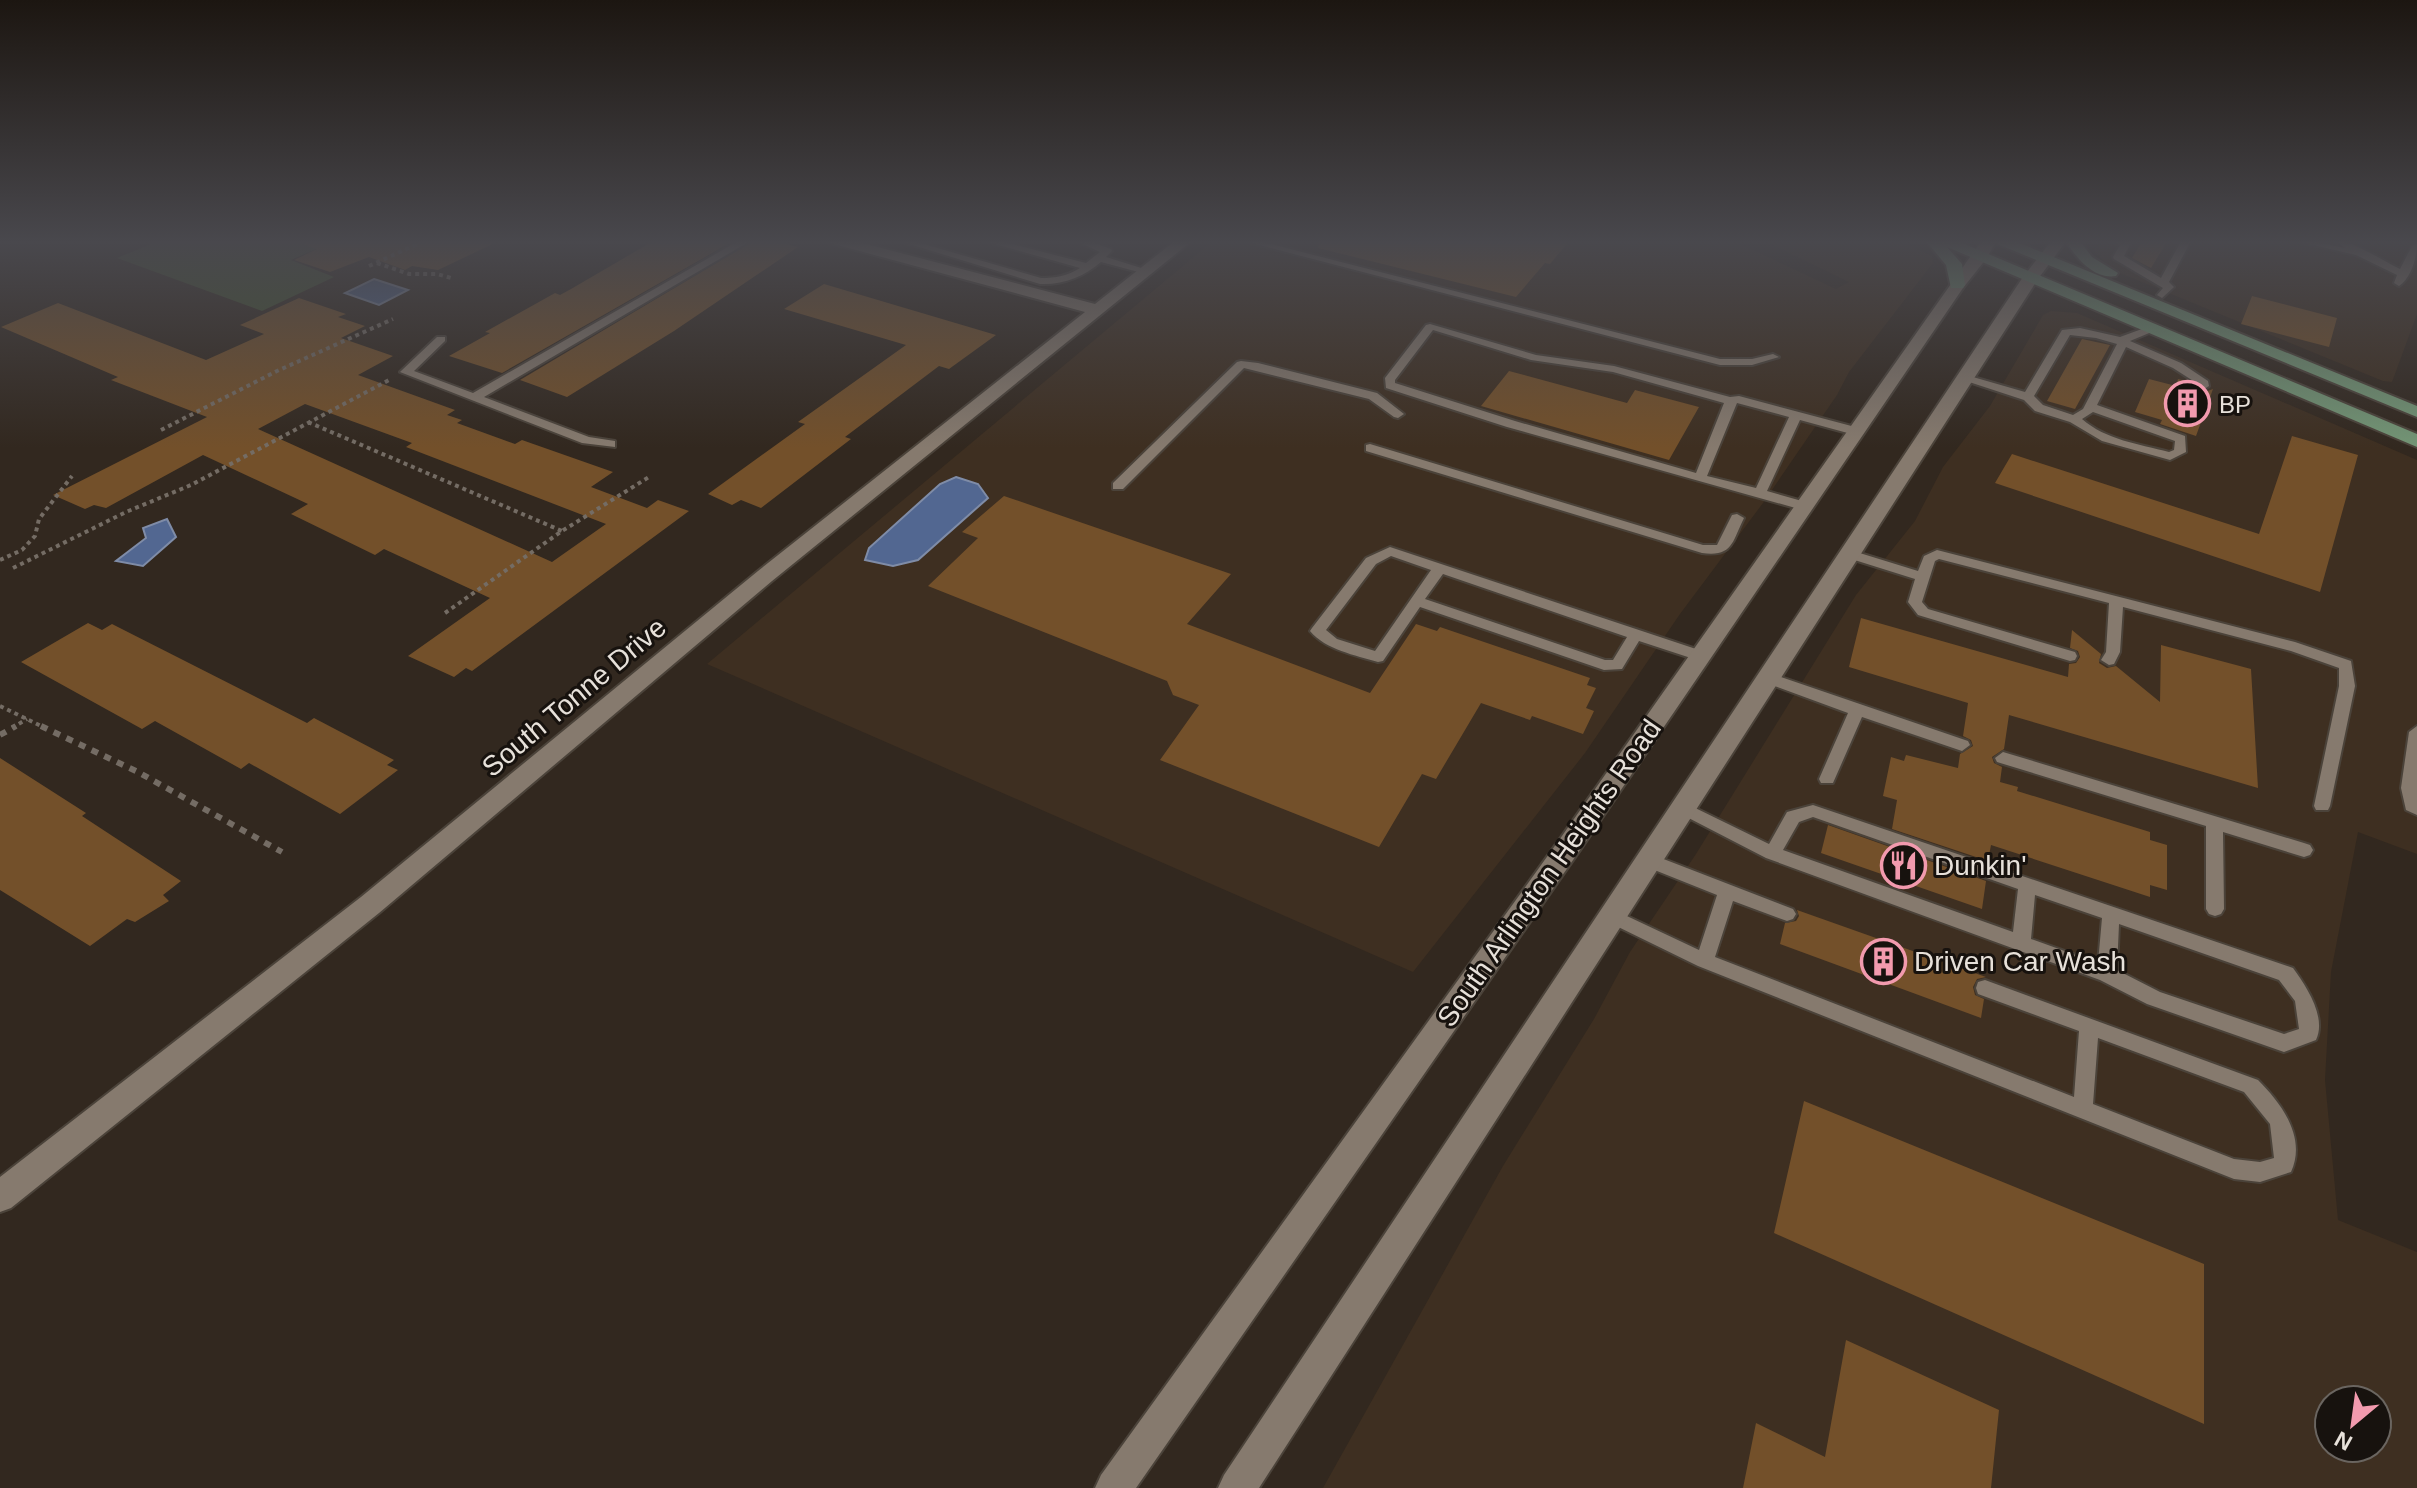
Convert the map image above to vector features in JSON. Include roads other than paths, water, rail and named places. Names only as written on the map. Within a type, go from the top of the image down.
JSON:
[{"type":"main road","name":"South Arlington Heights Road","points":[[1114,1488],[1498,948],[1940,309]]},
{"type":"main road","points":[[1237,1488],[2010,309]]},
{"type":"main road","points":[[2105,309],[2417,441]]},
{"type":"main road","points":[[2169,309],[2417,412]]},
{"type":"main road","points":[[2202,309],[2292,360]]},
{"type":"main road","name":"South Tonne Drive","points":[[0,1197],[382,895],[765,576],[1098,310]]},
{"type":"lane","points":[[474,398],[627,309]]},
{"type":"lane","points":[[1515,309],[1720,362],[1752,362],[1773,357]]},
{"type":"lane","points":[[1804,506],[1511,424],[1390,385],[1389,380],[1430,327],[1535,358],[1614,369],[1855,431]]},
{"type":"lane","points":[[2074,419],[2090,407],[2126,337],[2150,329]]},
{"type":"lane","points":[[2028,397],[2066,332],[2076,330],[2123,343],[2193,372],[2204,383],[2203,386]]},
{"type":"lane","points":[[441,339],[406,372],[586,440],[611,444]]},
{"type":"lane","points":[[1118,486],[1241,364],[1373,396],[1398,414]]},
{"type":"lane","points":[[1966,379],[2028,397],[2039,408],[2074,419],[2084,429],[2106,438],[2170,456],[2180,452],[2183,436],[2090,407]]},
{"type":"lane","points":[[1700,478],[1731,401]]},
{"type":"lane","points":[[1760,493],[1796,416]]},
{"type":"lane","points":[[1370,448],[1702,549],[1717,551],[1723,547],[1737,518]]},
{"type":"lane","points":[[1440,567],[1378,657],[1332,642],[1317,631],[1371,561],[1390,551],[1440,567],[1700,656]]},
{"type":"lane","points":[[1850,554],[1923,577]]},
{"type":"lane","points":[[2070,656],[1923,612],[1915,602],[1929,559],[1937,554],[2295,647],[2346,665],[2347,686],[2322,806]]},
{"type":"lane","points":[[1417,601],[1604,665],[1617,665],[1636,634]]},
{"type":"lane","points":[[2109,660],[2113,652],[2116,601]]},
{"type":"lane","points":[[1769,678],[1962,745]]},
{"type":"lane","points":[[1827,779],[1857,710]]},
{"type":"lane","points":[[2417,732],[2409,788],[2412,806],[2417,809]]},
{"type":"lane","points":[[2003,758],[2304,850]]},
{"type":"lane","points":[[1683,808],[1772,853],[2107,974],[2154,998],[2284,1043],[2309,1034],[2304,999],[2286,974],[1813,811],[1793,817],[1772,853]]},
{"type":"lane","points":[[2214,823],[2215,909]]},
{"type":"lane","points":[[1648,860],[1787,914]]},
{"type":"lane","points":[[2021,943],[2027,885]]},
{"type":"lane","points":[[1705,961],[1727,892]]},
{"type":"lane","points":[[2107,974],[2111,913]]},
{"type":"lane","points":[[1612,916],[1705,961],[2234,1169],[2260,1172],[2284,1165],[2285,1129],[2275,1110],[2251,1086],[1985,988]]},
{"type":"lane","points":[[2083,1109],[2089,1027]]},
{"type":"water","points":[[956,477],[978,484],[988,498],[918,560],[893,566],[865,560],[869,548],[940,484]]},
{"type":"water","points":[[167,519],[176,537],[143,566],[116,561],[146,538],[143,528]]},
{"type":"place","name":"BP","points":[[2188,404]]},
{"type":"place","name":"Dunkin'","points":[[1903,865]]},
{"type":"place","name":"Driven Car Wash","points":[[1883,961]]}]
